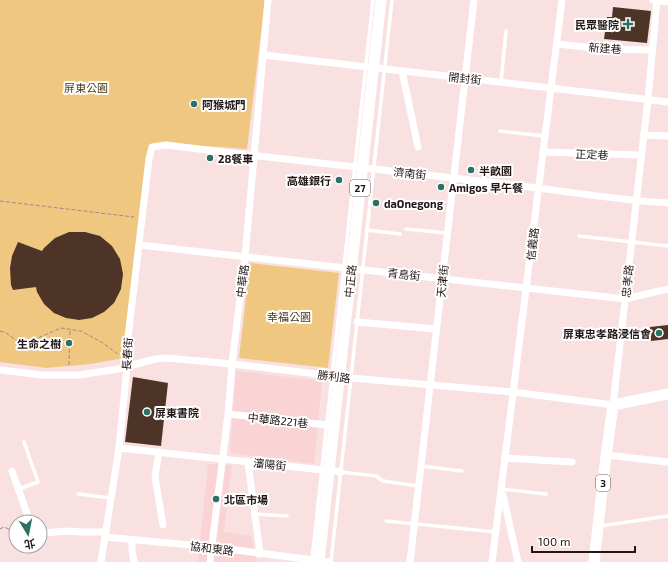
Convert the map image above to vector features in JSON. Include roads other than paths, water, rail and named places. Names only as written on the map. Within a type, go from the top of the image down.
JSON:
[{"type":"main road","name":"中正路","points":[[320,562],[375,68],[381,0]]},
{"type":"main road","name":"勝利路","points":[[613,405],[668,394]]},
{"type":"main road","name":"忠孝路","points":[[594,562],[613,405]]},
{"type":"street","name":"中華路","points":[[210,562],[228,414],[268,0]]},
{"type":"street","name":"天津街","points":[[410,562],[474,0]]},
{"type":"street","name":"信義路","points":[[492,562],[562,0]]},
{"type":"street","points":[[656,0],[668,2]]},
{"type":"street","name":"忠孝路","points":[[613,405],[648,100],[656,0]]},
{"type":"street","name":"新建巷","points":[[557,44],[604,49],[652,50]]},
{"type":"street","name":"開封街","points":[[263,55],[668,102]]},
{"type":"street","points":[[402,71],[418,147]]},
{"type":"street","points":[[643,135],[668,136]]},
{"type":"street","name":"濟南街","points":[[152,147],[166,145],[539,188],[636,201],[668,203]]},
{"type":"street","name":"長春街","points":[[100,562],[119,448],[127,367],[127,346],[149,158],[152,147]]},
{"type":"street","name":"正定巷","points":[[543,152],[641,155]]},
{"type":"street","name":"青島街","points":[[139,245],[626,299],[668,289]]},
{"type":"street","points":[[357,322],[436,329]]},
{"type":"street","name":"勝利路","points":[[0,370],[37,375],[89,374],[163,358],[232,364],[341,377],[514,392],[613,405]]},
{"type":"street","name":"中華路221巷","points":[[228,414],[327,425]]},
{"type":"street","name":"瀋陽街","points":[[119,448],[331,471]]},
{"type":"street","points":[[160,452],[155,477],[163,525]]},
{"type":"street","points":[[606,455],[668,462]]},
{"type":"street","points":[[505,458],[572,462]]},
{"type":"street","points":[[248,462],[260,554]]},
{"type":"street","points":[[12,471],[27,514]]},
{"type":"street","name":"信義路","points":[[501,489],[518,562]]},
{"type":"street","name":"協和東路","points":[[48,533],[66,531],[105,534],[132,540],[212,547],[320,562]]},
{"type":"street","points":[[132,540],[134,562]]},
{"type":"lane","name":"中正路","points":[[373,0],[375,68]]},
{"type":"lane","name":"中正路","points":[[375,68],[392,0]]},
{"type":"lane","points":[[501,82],[506,30]]},
{"type":"lane","points":[[500,131],[546,136]]},
{"type":"lane","name":"中正路","points":[[331,471],[327,425],[357,322],[353,269],[367,230],[364,168]]},
{"type":"lane","points":[[406,229],[447,232]]},
{"type":"lane","points":[[367,230],[400,234]]},
{"type":"lane","points":[[579,236],[668,246]]},
{"type":"lane","points":[[19,489],[38,482],[24,442]]},
{"type":"lane","points":[[421,466],[462,471]]},
{"type":"lane","name":"瀋陽街","points":[[331,471],[376,476],[383,481],[419,486]]},
{"type":"lane","points":[[501,489],[546,494]]},
{"type":"lane","points":[[78,494],[111,498]]},
{"type":"lane","points":[[255,514],[287,516]]},
{"type":"lane","points":[[598,526],[668,516]]},
{"type":"lane","points":[[386,521],[496,532]]},
{"type":"place","name":"民眾醫院","points":[[628,24]]},
{"type":"place","name":"阿猴城門","points":[[194,104]]},
{"type":"place","name":"28餐車","points":[[210,158]]},
{"type":"place","name":"半畝園","points":[[471,170]]},
{"type":"place","name":"高雄銀行","points":[[339,180]]},
{"type":"place","name":"Amigos 早午餐","points":[[441,187]]},
{"type":"place","name":"daOnegong","points":[[376,203]]},
{"type":"place","name":"屏東忠孝路浸信會","points":[[659,333]]},
{"type":"place","name":"生命之樹","points":[[69,343]]},
{"type":"place","name":"屏東書院","points":[[147,412]]},
{"type":"place","name":"北區市場","points":[[216,499]]},
{"type":"park label","name":"屏東公園","points":[[86,87]]},
{"type":"park label","name":"幸福公園","points":[[289,316]]}]
